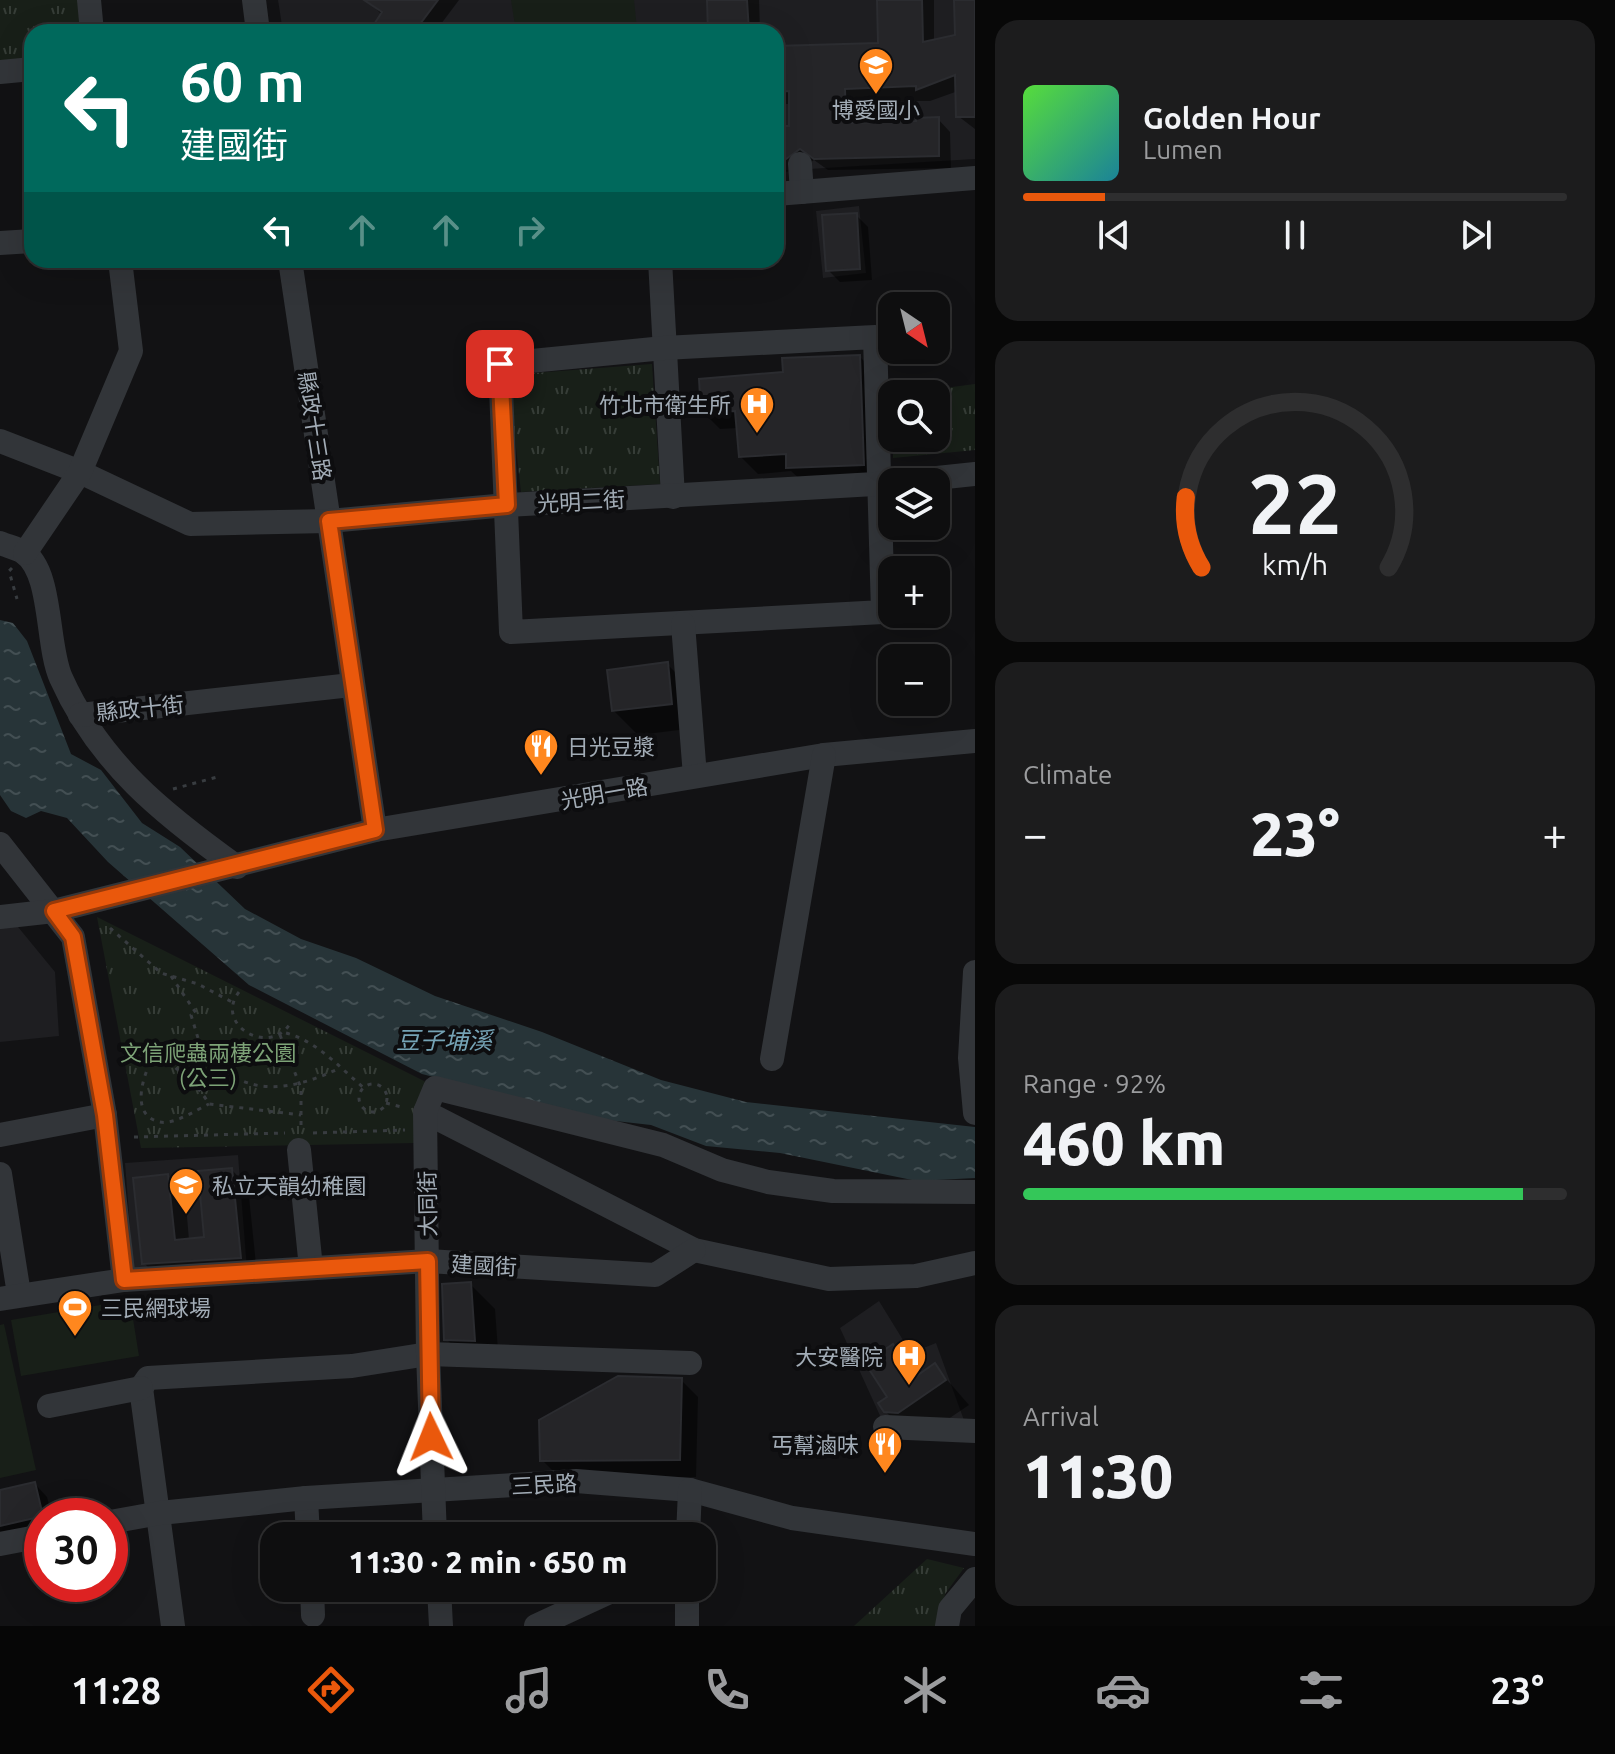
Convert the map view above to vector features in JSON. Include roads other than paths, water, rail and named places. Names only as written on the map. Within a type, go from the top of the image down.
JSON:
[{"type":"street","points":[[89,0],[91,24]]},
{"type":"street","points":[[254,0],[257,24]]},
{"type":"street","points":[[0,72],[24,70]]},
{"type":"street","points":[[800,164],[802,192]]},
{"type":"street","points":[[784,193],[975,178]]},
{"type":"street","points":[[0,243],[24,242]]},
{"type":"street","points":[[0,543],[25,553],[80,472],[131,351],[121,268]]},
{"type":"street","name":"縣政十三路","points":[[291,268],[375,830]]},
{"type":"street","points":[[660,268],[673,497]]},
{"type":"street","points":[[887,540],[883,612],[511,632],[500,364],[664,348],[875,337],[889,468]]},
{"type":"street","name":"光明二街","points":[[0,441],[80,472],[190,524],[329,521],[507,505],[878,484]]},
{"type":"street","name":"光明二街","points":[[950,477],[975,474]]},
{"type":"street","name":"縣政十街","points":[[25,553],[43,581],[49,634],[60,675],[80,715],[351,685]]},
{"type":"street","points":[[683,624],[695,776]]},
{"type":"street","points":[[80,715],[110,761],[146,796],[237,867]]},
{"type":"street","name":"光明一路","points":[[54,911],[375,830],[824,755],[975,741]]},
{"type":"street","points":[[772,1059],[824,755]]},
{"type":"street","points":[[0,844],[73,937],[105,1115],[124,1280]]},
{"type":"street","points":[[0,917],[54,911]]},
{"type":"street","points":[[974,982],[974,1106]]},
{"type":"street","points":[[975,1192],[833,1191],[768,1182],[722,1170],[663,1145],[435,1088],[425,1121],[694,1250],[829,1279],[916,1276],[975,1263]]},
{"type":"street","points":[[0,1135],[105,1115]]},
{"type":"street","name":"大同街","points":[[425,1121],[428,1354],[434,1522]]},
{"type":"street","points":[[295,1139],[311,1268]]},
{"type":"street","points":[[0,1174],[10,1296]]},
{"type":"street","name":"建國街","points":[[10,1296],[124,1280],[428,1261],[655,1275],[694,1250]]},
{"type":"street","points":[[173,1626],[141,1388],[148,1378],[352,1366],[428,1354],[690,1363]]},
{"type":"street","points":[[49,1406],[141,1388]]},
{"type":"street","points":[[885,1427],[975,1431]]},
{"type":"street","name":"三民路","points":[[128,1519],[306,1498],[576,1481],[690,1490],[792,1518],[975,1544]]},
{"type":"street","points":[[689,1522],[690,1490]]},
{"type":"street","points":[[306,1498],[307,1522]]},
{"type":"street","points":[[0,1544],[24,1539]]},
{"type":"street","points":[[947,1626],[950,1609],[975,1579]]},
{"type":"street","points":[[313,1602],[313,1615]]},
{"type":"street","points":[[440,1602],[441,1626]]},
{"type":"street","points":[[536,1626],[588,1602]]},
{"type":"street","points":[[687,1602],[687,1626]]},
{"type":"water","name":"豆子埔溪","points":[[0,620],[13,623],[27,641],[71,754],[101,770],[142,823],[180,847],[245,909],[301,939],[356,958],[435,996],[542,1032],[661,1080],[746,1102],[975,1127],[975,1178],[917,1181],[780,1153],[706,1146],[651,1125],[598,1119],[422,1074],[249,985],[108,862],[67,818],[41,811],[26,818],[11,811],[0,795]]},
{"type":"place","name":"博愛國小","points":[[876,96]]},
{"type":"place","name":"竹北市衛生所","points":[[757,435]]},
{"type":"place","name":"日光豆漿","points":[[541,777]]},
{"type":"place","name":"私立天韻幼稚園","points":[[186,1216]]},
{"type":"place","name":"三民網球場","points":[[75,1338]]},
{"type":"place","name":"大安醫院","points":[[909,1387]]},
{"type":"place","name":"丐幫滷味","points":[[885,1475]]},
{"type":"park label","name":"文信爬蟲兩棲公園 (公三)","points":[[208,1064]]}]
